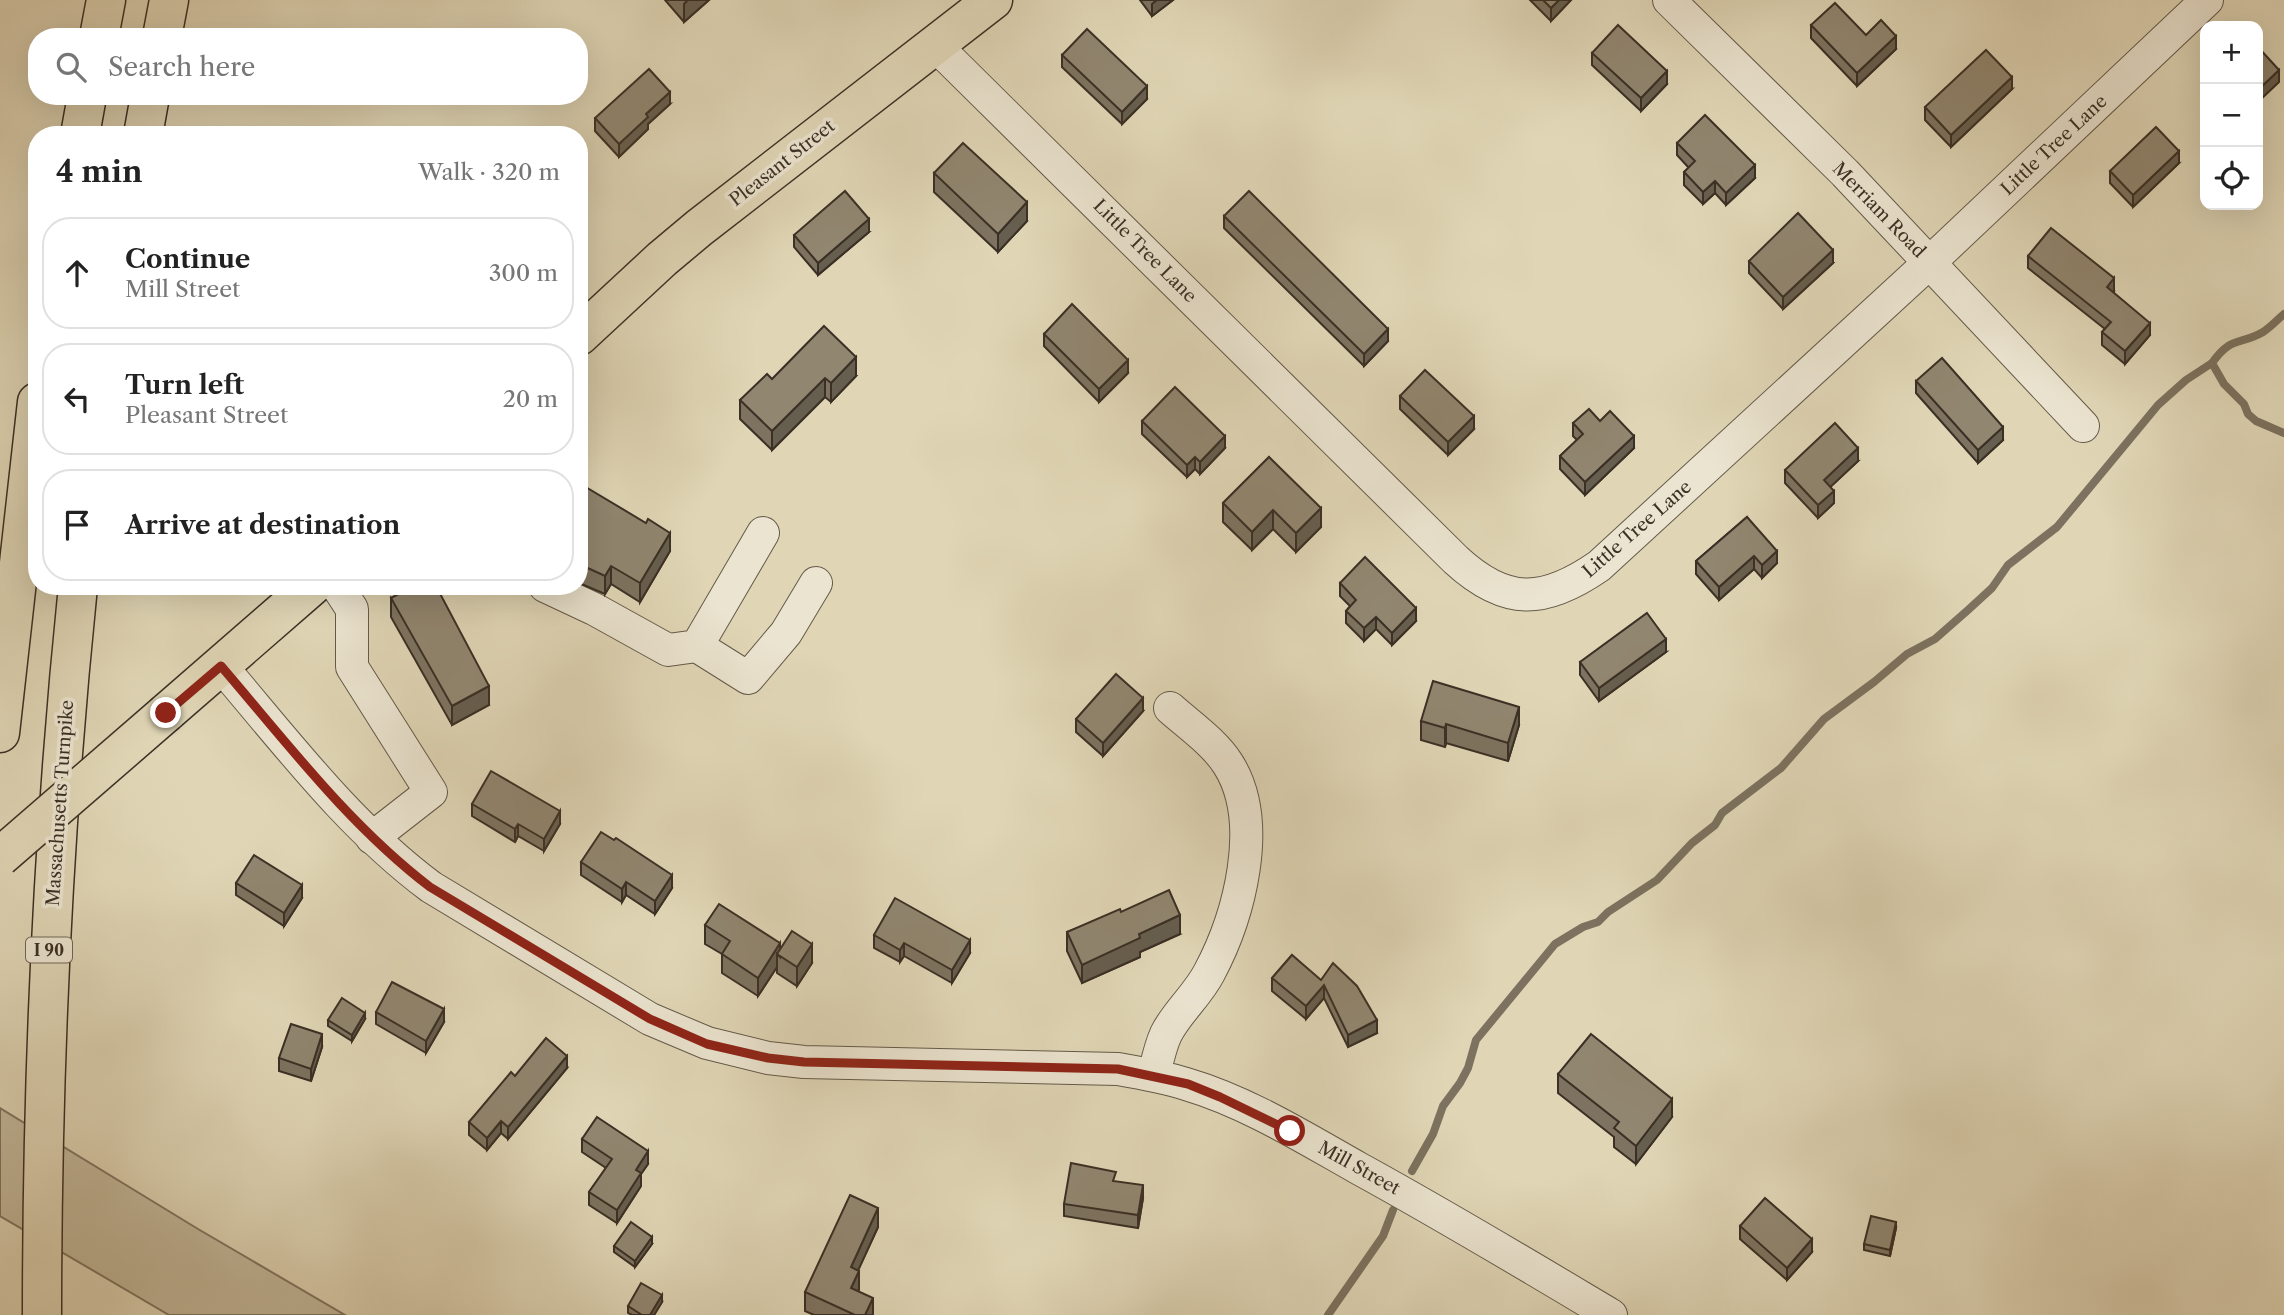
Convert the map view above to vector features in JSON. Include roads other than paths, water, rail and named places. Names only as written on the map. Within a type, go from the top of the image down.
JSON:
[{"type":"main road","points":[[101,28],[106,0]]},
{"type":"main road","points":[[164,28],[169,0]]},
{"type":"main road","name":"Pleasant Street","points":[[588,328],[699,228],[993,0]]},
{"type":"main road","points":[[82,126],[85,105]]},
{"type":"main road","points":[[145,126],[148,105]]},
{"type":"main road","points":[[0,733],[28,483]]},
{"type":"main road","name":"Massachusetts Turnpike","points":[[41,1315],[45,1048],[62,748],[77,595]]},
{"type":"main road","points":[[0,857],[302,595]]},
{"type":"street","name":"Merriam Road","points":[[1670,0],[1845,173],[2083,426]]},
{"type":"street","name":"Little Tree Lane","points":[[935,45],[1473,576],[1493,588],[1513,594],[1536,594],[1559,589],[1579,580],[1599,566],[1930,262],[2207,0]]},
{"type":"street","points":[[697,646],[763,533]]},
{"type":"street","points":[[564,595],[668,650],[697,646],[748,678],[786,634],[816,583]]},
{"type":"street","points":[[343,595],[352,609],[352,667],[431,792],[372,838]]},
{"type":"street","name":"Mill Street","points":[[221,666],[344,810],[398,862],[430,887],[650,1019],[707,1044],[768,1058],[804,1062],[1118,1069],[1188,1084],[1290,1131],[1460,1224],[1611,1315]]},
{"type":"street","points":[[1154,1075],[1167,1033],[1195,997],[1220,949],[1234,913],[1245,851],[1246,821],[1236,776],[1213,746],[1170,708]]},
{"type":"waterway","points":[[2284,314],[2263,332],[2225,348],[2212,363],[2224,384],[2244,404],[2248,414],[2256,421],[2284,433]]},
{"type":"waterway","points":[[1412,1171],[1433,1134],[1443,1106],[1468,1068],[1476,1040],[1555,944],[1583,927],[1598,922],[1608,912],[1657,880],[1692,843],[1715,825],[1722,813],[1781,768],[1824,719],[1907,654],[1935,639],[1968,610],[1992,588],[2008,565],[2057,527],[2158,405],[2186,380],[2212,363]]},
{"type":"waterway","points":[[1328,1315],[1383,1236],[1393,1210]]}]
